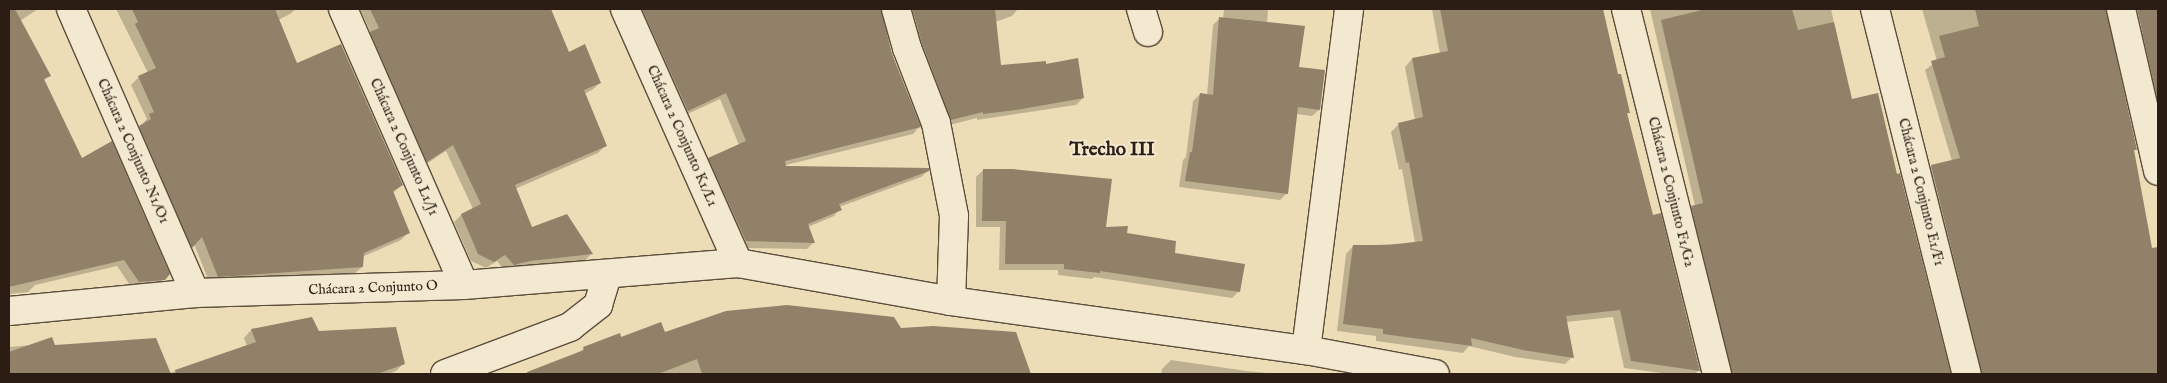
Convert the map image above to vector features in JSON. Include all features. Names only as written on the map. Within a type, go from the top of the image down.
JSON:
[{"type":"street","name":"Chácara 2 Conjunto N1/O1","points":[[71,9],[195,293]]},
{"type":"street","name":"Chácara 2 Conjunto L1/J1","points":[[343,9],[464,285]]},
{"type":"street","name":"Chácara 2 Conjunto K1/L1","points":[[625,9],[738,263]]},
{"type":"street","points":[[896,9],[908,48],[936,123],[954,216],[951,301]]},
{"type":"street","points":[[1306,350],[1349,9]]},
{"type":"street","name":"Chácara 2 Conjunto F1/G2","points":[[1626,9],[1717,374]]},
{"type":"street","name":"Chácara 2 Conjunto E1/F1","points":[[1875,9],[1967,374]]},
{"type":"street","points":[[2121,9],[2158,170]]},
{"type":"street","name":"Chácara 2 Conjunto O","points":[[9,311],[195,293],[464,285],[738,263],[951,301],[1306,350],[1435,374]]},
{"type":"street","points":[[445,374],[570,327],[598,305],[606,275]]},
{"type":"building","points":[[9,9],[15,9],[51,76],[44,79],[82,158],[112,141],[170,274],[165,280],[139,282],[124,260],[9,287]]},
{"type":"building","points":[[132,9],[275,9],[297,63],[341,44],[403,185],[393,191],[410,233],[364,253],[363,267],[218,277],[202,237],[192,248],[139,126],[151,119],[149,114],[154,112],[138,76],[156,68],[135,24],[138,22]]},
{"type":"building","points":[[370,9],[551,9],[569,52],[585,44],[601,83],[584,90],[607,146],[515,185],[532,227],[567,214],[593,254],[530,261],[514,265],[505,255],[494,262],[478,254],[461,214],[481,204],[453,145],[427,162],[370,32],[379,28]]},
{"type":"building","points":[[642,9],[881,9],[892,54],[921,127],[785,161],[786,166],[929,168],[929,171],[839,204],[842,210],[808,224],[815,243],[746,241],[708,158],[746,141],[726,93],[688,111]]},
{"type":"building","points":[[912,9],[995,9],[1001,65],[1046,61],[1046,64],[1078,58],[1084,98],[1016,110],[983,114],[983,112],[951,120],[922,43]]},
{"type":"building","points":[[1440,9],[1603,9],[1618,74],[1621,74],[1630,113],[1627,113],[1653,215],[1661,213],[1700,371],[1631,361],[1620,310],[1566,316],[1574,358],[1523,350],[1471,338],[1472,346],[1383,334],[1383,329],[1343,324],[1353,245],[1389,245],[1423,241],[1409,162],[1406,163],[1398,123],[1423,117],[1412,58],[1448,51]]},
{"type":"building","points":[[1706,9],[1792,9],[1798,30],[1834,22],[1852,99],[1878,93],[1897,174],[1900,173],[1951,374],[1732,374],[1691,206],[1703,203],[1661,20]]},
{"type":"building","points":[[1975,9],[2106,9],[2137,150],[2134,150],[2152,248],[2158,247],[2158,374],[1982,374],[1931,165],[1960,158],[1931,61],[1945,57],[1939,36],[1979,26]]},
{"type":"building","points":[[2137,9],[2158,9],[2158,102]]},
{"type":"building","points":[[1219,17],[1305,26],[1299,67],[1325,70],[1320,110],[1298,107],[1288,194],[1185,181],[1190,152],[1192,152],[1200,93],[1213,95]]},
{"type":"building","points":[[983,169],[1012,169],[1112,179],[1106,227],[1128,226],[1127,233],[1176,241],[1175,253],[1245,264],[1240,292],[1100,271],[1100,273],[1064,269],[1064,264],[1005,264],[1006,221],[982,221]]},
{"type":"building","points":[[787,305],[894,317],[901,328],[933,326],[1016,332],[1031,374],[702,374],[697,359],[658,374],[528,374],[527,372],[584,350],[583,347],[620,333],[621,337],[661,322],[665,332],[726,311]]},
{"type":"building","points":[[312,317],[319,331],[396,327],[405,364],[377,374],[176,374],[175,370],[256,342],[251,329]]},
{"type":"building","points":[[52,337],[55,345],[156,338],[171,374],[9,374],[9,352]]},
{"type":"district","name":"Trecho III","points":[[1112,151]]}]
